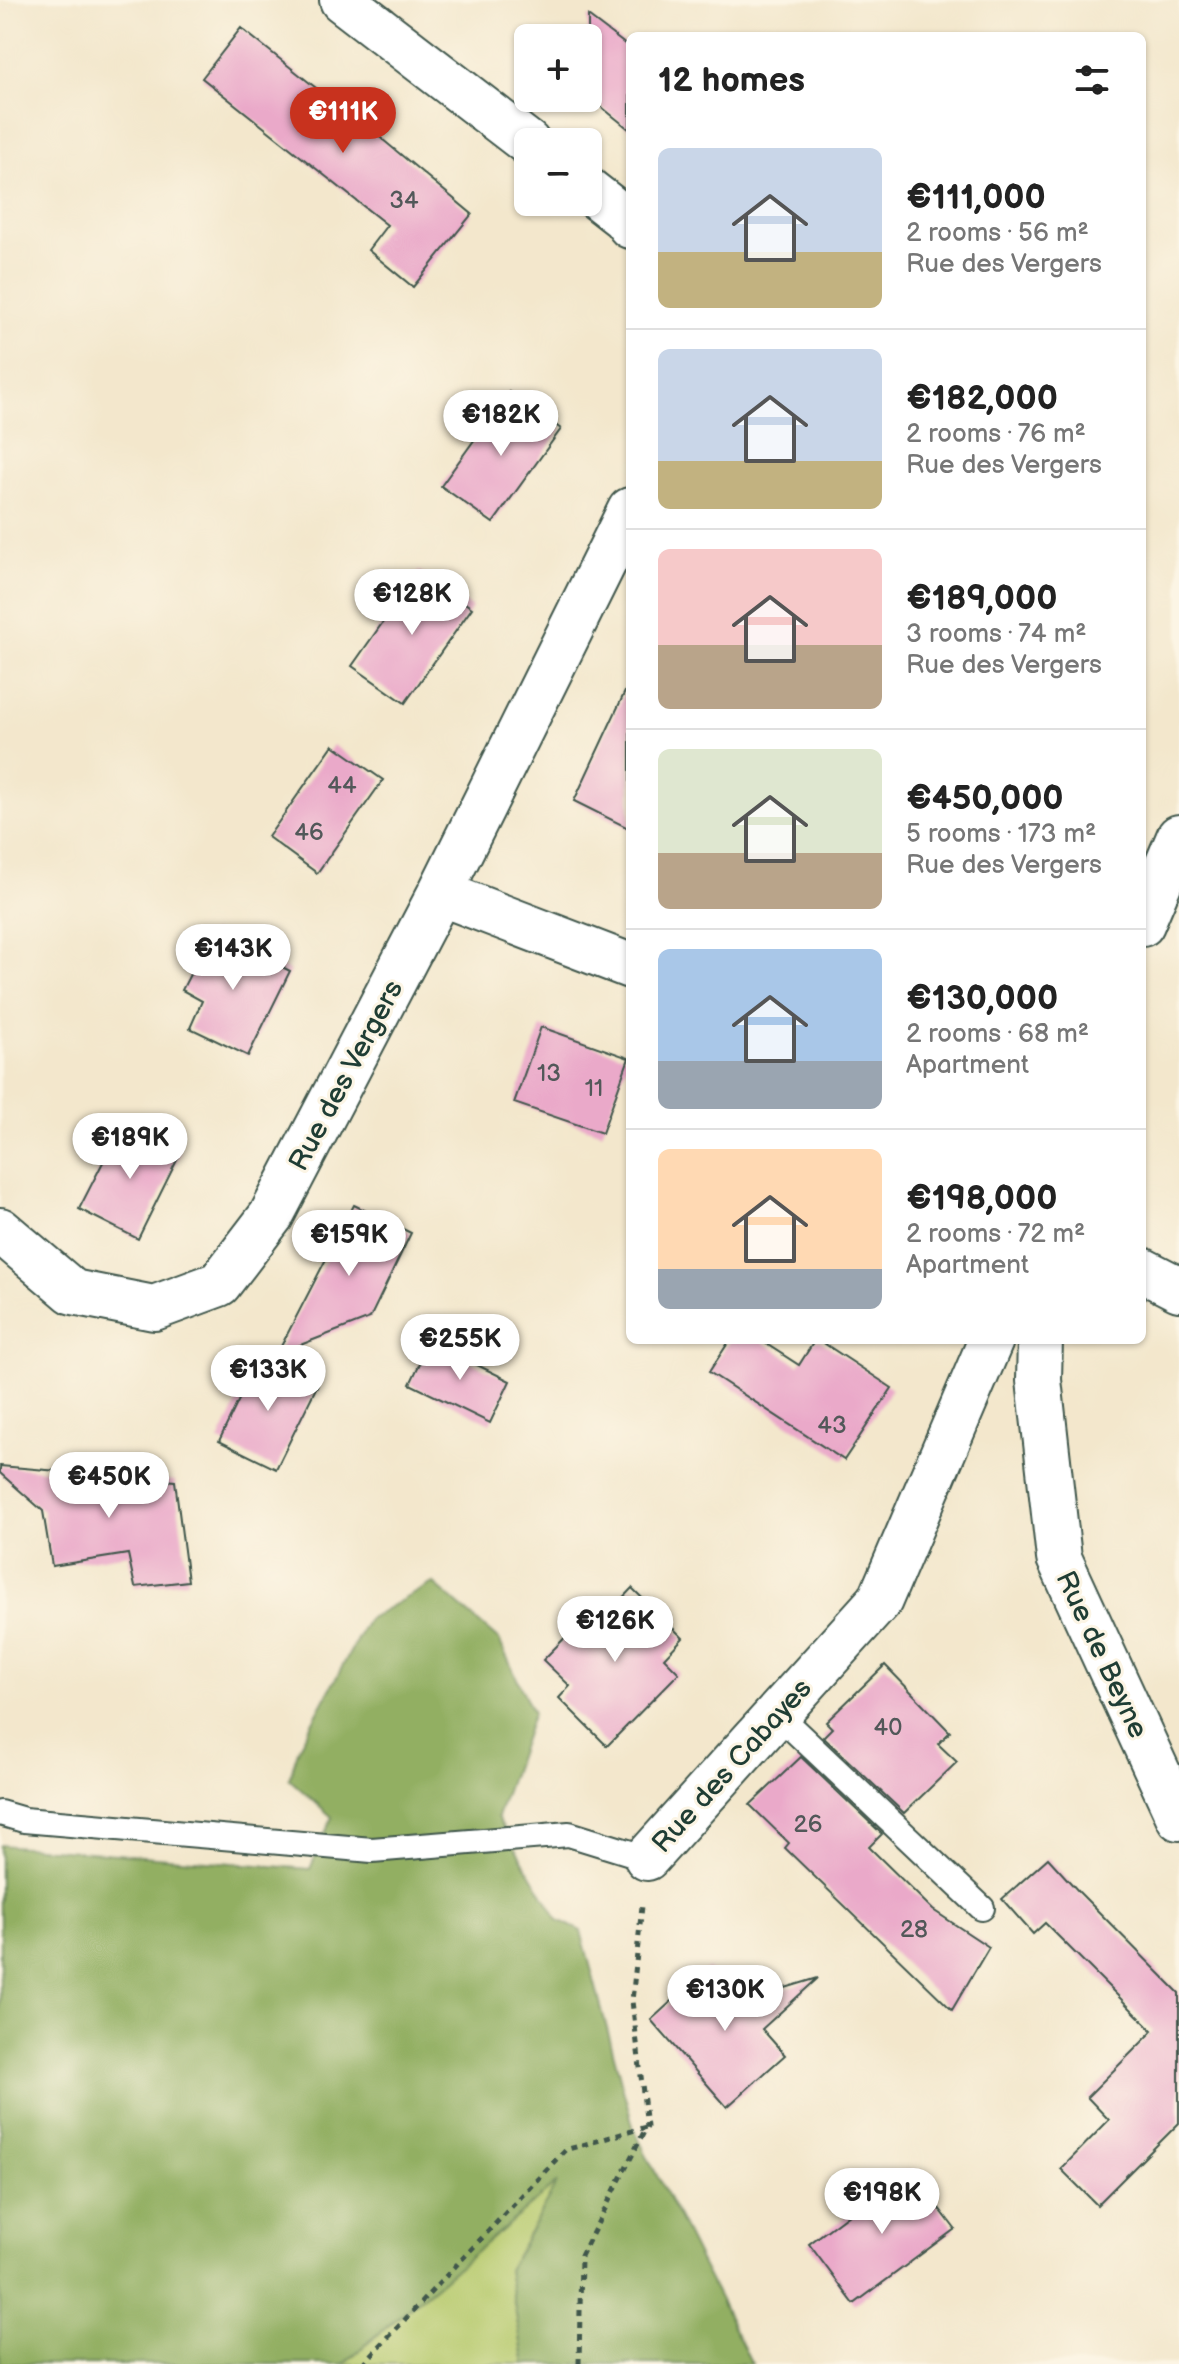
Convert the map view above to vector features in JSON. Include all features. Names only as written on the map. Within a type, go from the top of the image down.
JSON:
[{"type":"street","points":[[342,0],[514,132]]},
{"type":"street","points":[[602,201],[626,221]]},
{"type":"street","name":"Rue des Vergers","points":[[0,1230],[73,1292],[154,1308],[219,1284],[271,1216],[440,893],[626,518]]},
{"type":"street","points":[[1146,915],[1179,837]]},
{"type":"street","points":[[440,893],[626,964]]},
{"type":"street","points":[[1146,1272],[1179,1289]]},
{"type":"street","name":"Rue des Cabayes","points":[[647,1858],[880,1600],[989,1344]]},
{"type":"street","name":"Rue de Beyne","points":[[1040,1344],[1039,1380],[1059,1558],[1179,1818]]},
{"type":"lane","points":[[777,1714],[982,1908]]},
{"type":"lane","points":[[0,1813],[24,1820],[372,1850],[569,1834],[647,1858]]},
{"type":"path","name":"Rue des Cabayes","points":[[647,1858],[632,2001],[647,2126]]},
{"type":"path","points":[[363,2364],[565,2150],[647,2126]]},
{"type":"path","points":[[579,2364],[581,2256],[647,2126]]},
{"type":"green space","points":[[433,1583],[499,1640],[533,1713],[497,1817],[558,1920],[581,1931],[634,2130],[752,2364],[525,2364],[508,2270],[557,2183],[343,2364],[0,2364],[0,1845],[310,1869],[332,1817],[289,1779],[300,1745],[368,1619]]},
{"type":"green space","points":[[559,2181],[508,2270],[525,2364],[343,2364]]},
{"type":"building","points":[[588,16],[598,24],[588,24]]},
{"type":"building","points":[[602,27],[626,45],[626,127],[602,107]]},
{"type":"building","points":[[241,28],[472,214],[413,287],[368,250],[387,225],[202,78]]},
{"type":"building","points":[[509,392],[561,429],[493,523],[441,486]]},
{"type":"building","points":[[419,571],[472,608],[405,703],[352,666]]},
{"type":"building","points":[[626,690],[626,827],[574,801]]},
{"type":"building","points":[[333,745],[383,780],[317,873],[268,837]]},
{"type":"building","points":[[212,931],[290,971],[248,1056],[190,1028],[202,1001],[182,990]]},
{"type":"building","points":[[541,1027],[626,1057],[626,1066],[602,1133],[514,1103]]},
{"type":"building","points":[[123,1123],[181,1152],[138,1239],[79,1209]]},
{"type":"building","points":[[354,1205],[411,1233],[370,1318],[277,1354]]},
{"type":"building","points":[[430,1342],[510,1381],[490,1423],[410,1384]]},
{"type":"building","points":[[727,1344],[766,1344],[799,1365],[812,1344],[825,1344],[892,1388],[844,1460],[709,1372]]},
{"type":"building","points":[[257,1362],[275,1362],[318,1384],[276,1469],[219,1441]]},
{"type":"building","points":[[0,1466],[175,1481],[188,1581],[135,1587],[128,1554],[52,1566],[43,1511],[0,1473]]},
{"type":"building","points":[[632,1588],[683,1638],[664,1658],[679,1673],[607,1746],[559,1698],[570,1686],[543,1660],[603,1599],[613,1608]]},
{"type":"building","points":[[885,1665],[950,1732],[938,1744],[957,1762],[904,1813],[823,1737],[832,1728],[826,1722]]},
{"type":"building","points":[[801,1757],[882,1834],[869,1847],[933,1910],[989,1947],[952,2010],[785,1848],[789,1843],[750,1805]]},
{"type":"building","points":[[1048,1858],[1179,1993],[1179,2123],[1097,2205],[1061,2169],[1109,2120],[1087,2097],[1153,2031],[1045,1923],[1033,1934],[1002,1899]]},
{"type":"building","points":[[708,1968],[739,2002],[818,1978],[762,2029],[785,2055],[727,2107],[651,2020]]},
{"type":"building","points":[[909,2169],[955,2229],[854,2304],[809,2244]]}]
